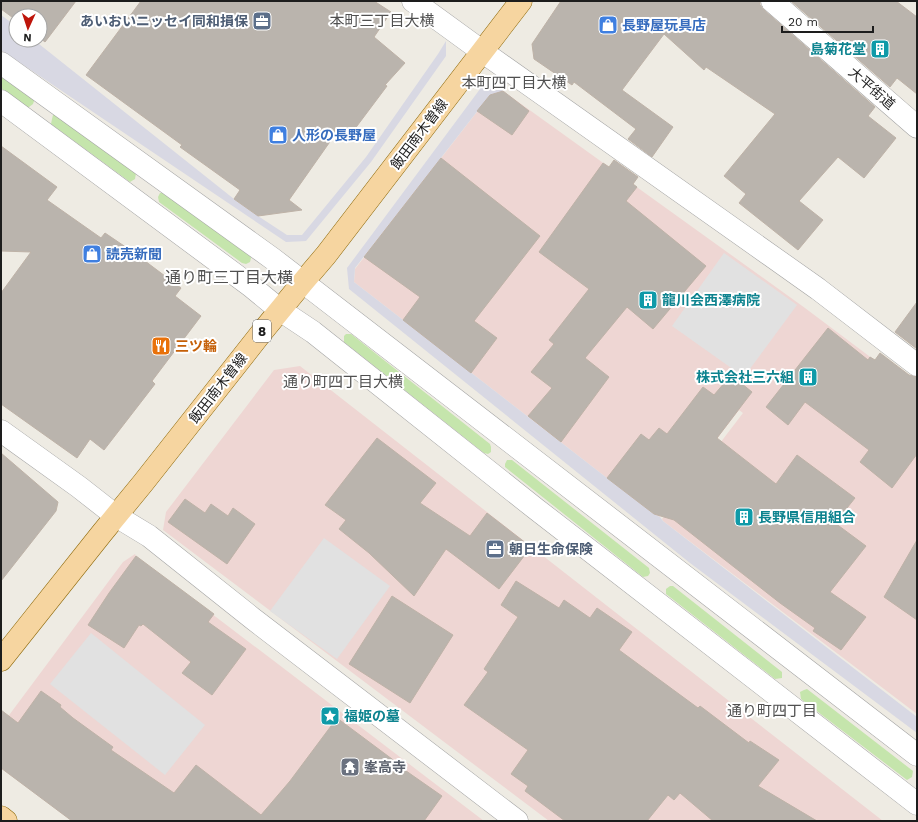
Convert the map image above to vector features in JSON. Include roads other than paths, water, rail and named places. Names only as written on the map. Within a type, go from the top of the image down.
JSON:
[{"type":"main road","name":"飯田南木曽線","points":[[1,660],[257,338],[326,255],[521,1]]},
{"type":"main road","points":[[1,817],[6,821]]},
{"type":"street","points":[[413,1],[818,289],[917,365]]},
{"type":"street","name":"大平街道","points":[[772,1],[917,127]]},
{"type":"street","points":[[1,63],[273,259],[917,755]]},
{"type":"street","points":[[1,101],[252,287],[280,310],[313,332],[536,510],[917,804]]},
{"type":"street","points":[[1,431],[79,487],[116,516],[148,536],[252,618],[517,821]]},
{"type":"place","name":"あいおいニッセイ同和損保","points":[[262,21]]},
{"type":"place","name":"長野屋玩具店","points":[[608,25]]},
{"type":"place","name":"島菊花堂","points":[[880,49]]},
{"type":"place","name":"人形の長野屋","points":[[278,135]]},
{"type":"place","name":"読売新聞","points":[[92,254]]},
{"type":"place","name":"龍川会西澤病院","points":[[648,300]]},
{"type":"place","name":"三ツ輪","points":[[161,346]]},
{"type":"place","name":"株式会社三六組","points":[[808,377]]},
{"type":"place","name":"長野県信用組合","points":[[744,517]]},
{"type":"place","name":"朝日生命保険","points":[[495,549]]},
{"type":"place","name":"福姫の墓","points":[[330,716]]},
{"type":"place","name":"峯高寺","points":[[350,767]]},
{"type":"district","name":"本町三丁目大横","points":[[382,21]]},
{"type":"district","name":"本町四丁目大横","points":[[514,83]]},
{"type":"district","name":"通り町三丁目大横","points":[[229,277]]},
{"type":"district","name":"通り町四丁目大横","points":[[343,382]]},
{"type":"district","name":"通り町四丁目","points":[[772,711]]}]
